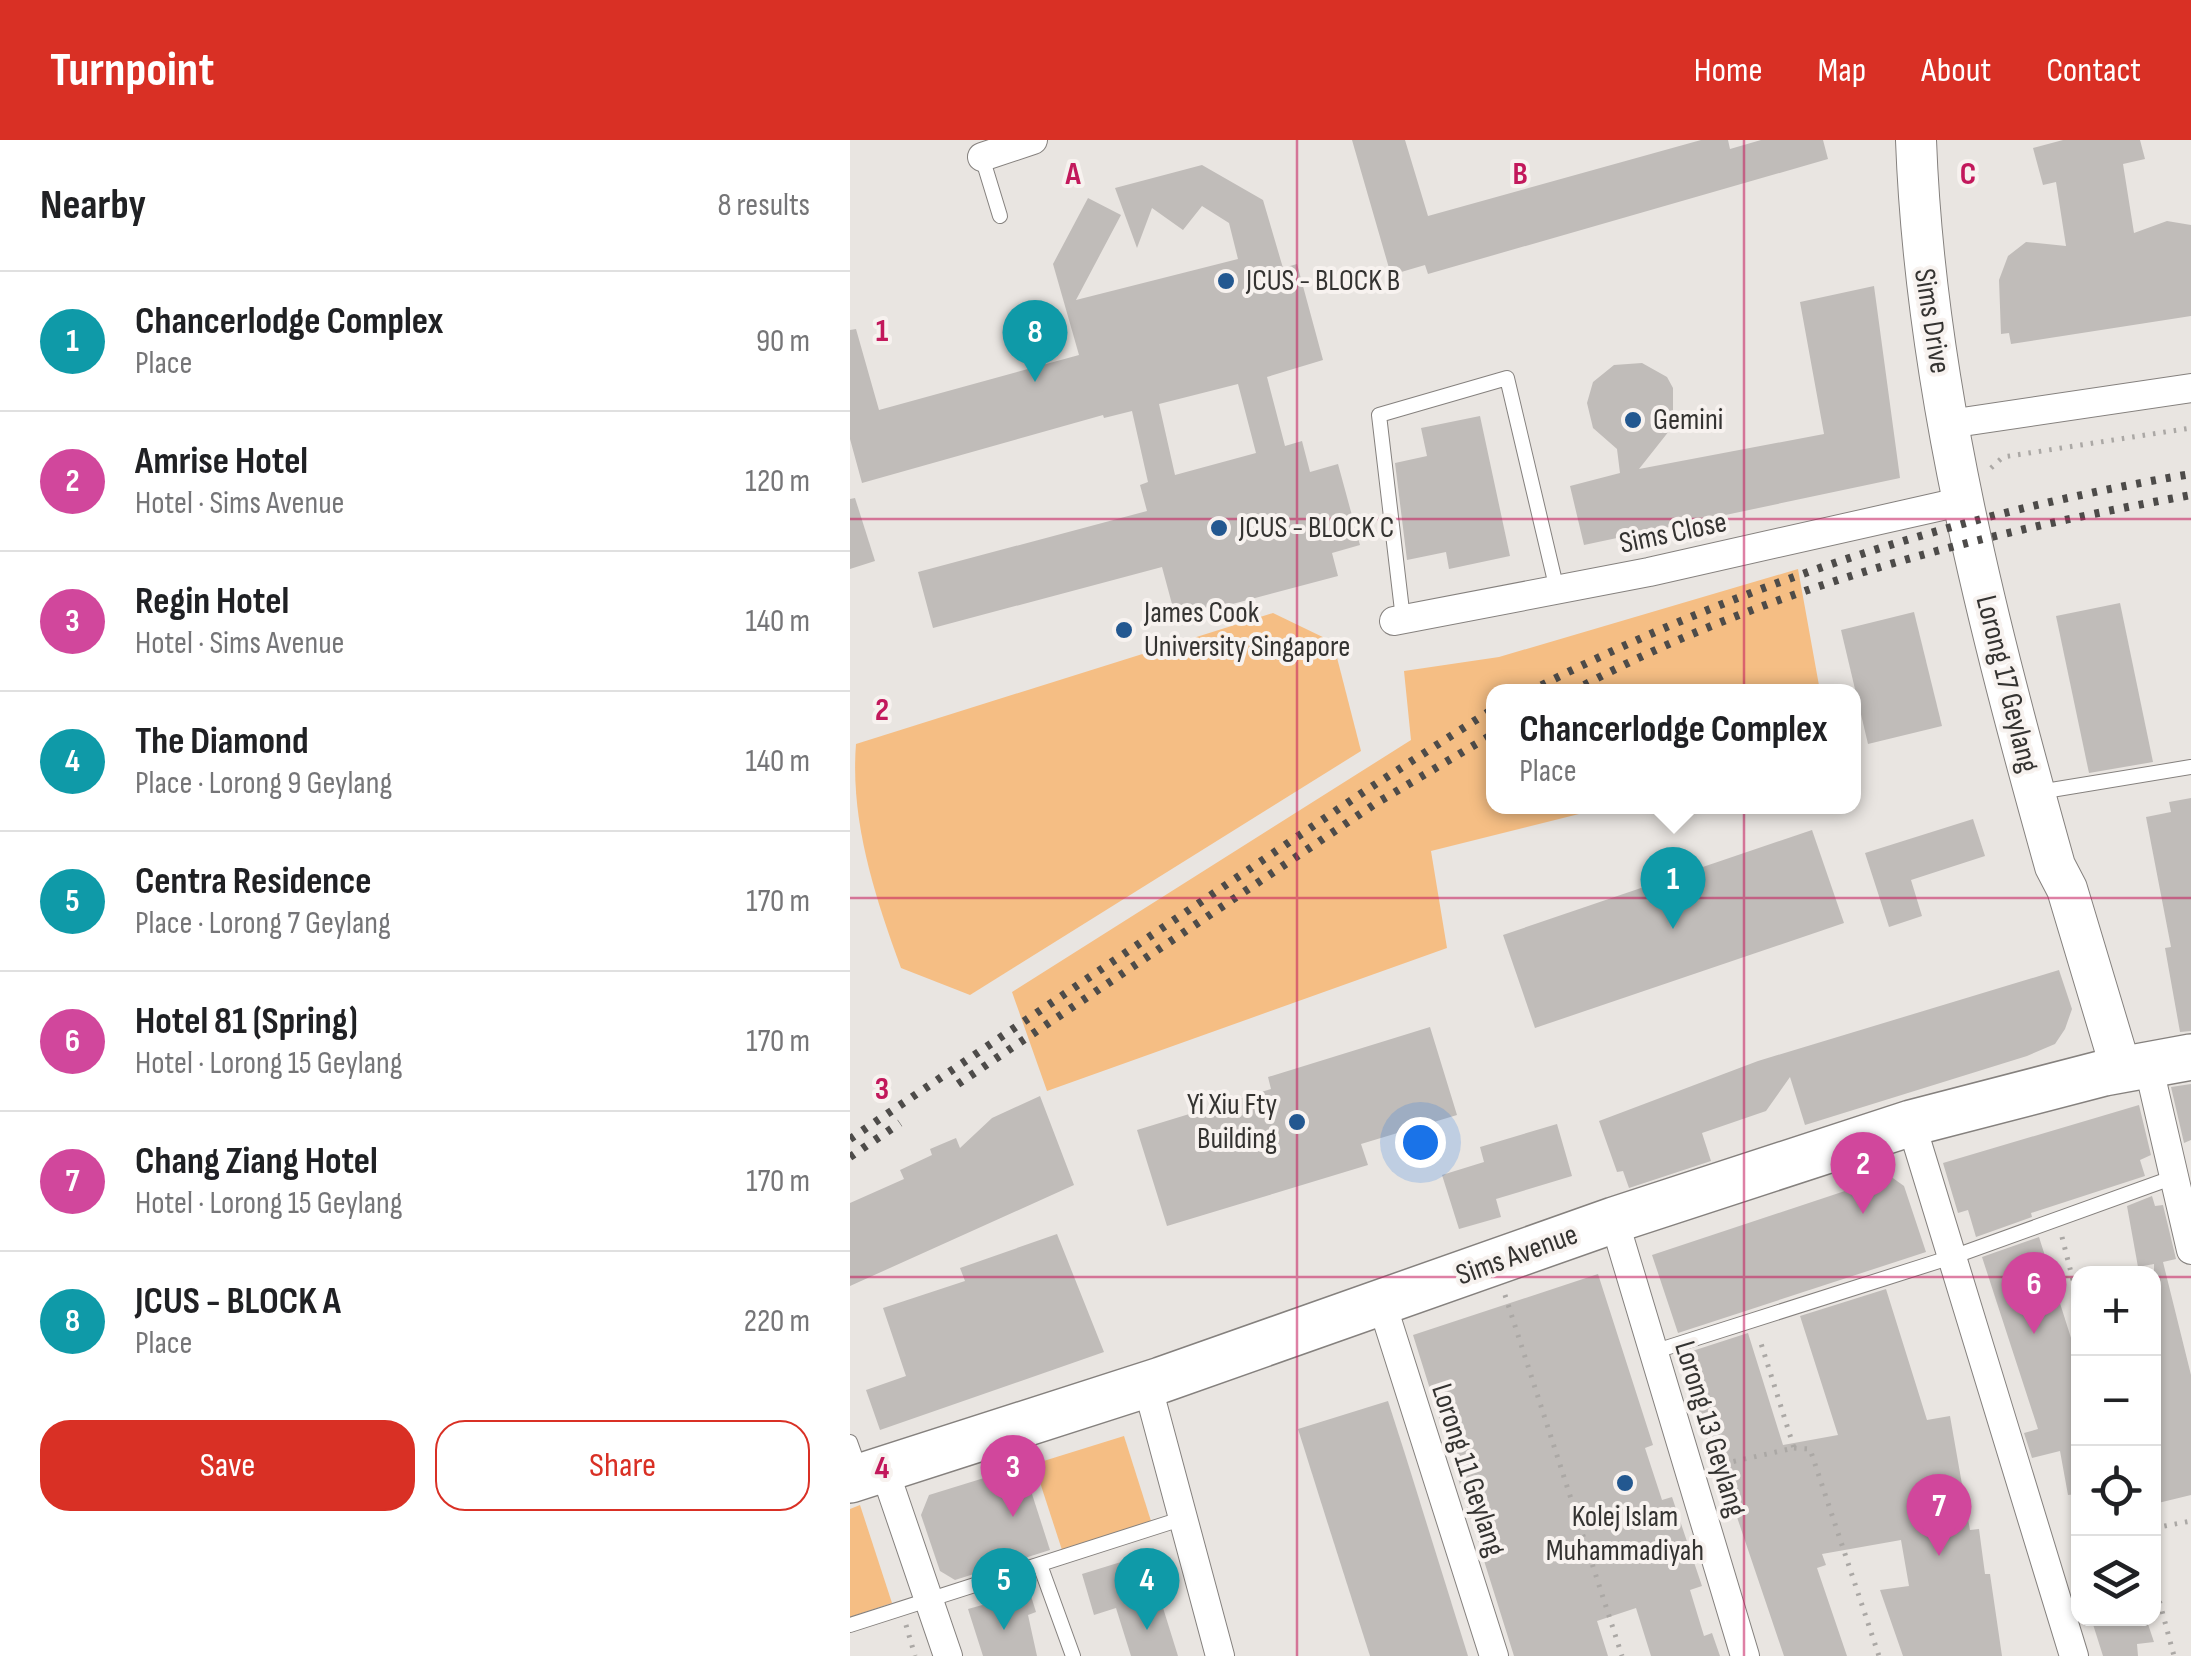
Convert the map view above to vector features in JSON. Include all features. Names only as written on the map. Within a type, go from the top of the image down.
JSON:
[{"type":"main road","name":"Sims Avenue","points":[[862,1467],[1147,1384],[1614,1220],[1911,1123],[2141,1066]]},
{"type":"street","points":[[982,157],[1033,140]]},
{"type":"street","name":"Sims Drive","points":[[1916,140],[1919,243],[1964,501]]},
{"type":"street","points":[[1949,424],[2191,388]]},
{"type":"street","name":"Sims Close","points":[[1399,620],[1557,590],[1964,501]]},
{"type":"street","name":"Lorong 17 Geylang","points":[[1964,501],[2055,866],[2141,1066],[2183,1186],[2191,1250]]},
{"type":"street","points":[[1911,1123],[2074,1656]]},
{"type":"street","name":"Lorong 13 Geylang","points":[[1614,1220],[1745,1656]]},
{"type":"street","name":"Lorong 11 Geylang","points":[[1382,1304],[1494,1656]]},
{"type":"street","points":[[1147,1384],[1220,1656]]},
{"type":"street","points":[[862,1467],[929,1600],[948,1656]]},
{"type":"lane","points":[[982,157],[1000,216]]},
{"type":"lane","points":[[1399,620],[1380,415],[1507,378],[1557,590]]},
{"type":"lane","points":[[2035,793],[2191,767]]},
{"type":"lane","points":[[1652,1352],[2057,1220],[2183,1186]]},
{"type":"lane","points":[[850,1625],[1185,1518]]},
{"type":"lane","points":[[1040,1565],[1072,1656]]},
{"type":"path","points":[[1964,501],[1984,496],[1986,477],[2002,457],[2191,428]]},
{"type":"path","points":[[2057,1220],[2071,1273]]},
{"type":"path","points":[[1504,1292],[1622,1656]]},
{"type":"path","points":[[1753,1320],[1794,1448]]},
{"type":"path","points":[[1689,1472],[1794,1448],[1810,1449],[1879,1656]]},
{"type":"path","points":[[2161,1527],[2191,1522]]},
{"type":"path","points":[[2161,1607],[2174,1656]]},
{"type":"shaded area","points":[[1798,569],[1819,684],[1486,684],[1486,814],[1579,814],[1431,851],[1447,948],[1047,1091],[1012,992],[1411,740],[1404,671],[1499,657]]},
{"type":"shaded area","points":[[1273,613],[1333,642],[1361,751],[970,995],[901,968],[866,858],[857,801],[856,744]]},
{"type":"shaded area","points":[[1124,1436],[1151,1521],[1062,1550],[1034,1464]]},
{"type":"shaded area","points":[[860,1505],[892,1603],[850,1617],[850,1509]]},
{"type":"building","points":[[1352,140],[1405,140],[1428,216],[1701,140],[1728,140],[1730,149],[1761,140],[1823,140],[1828,159],[1428,274],[1425,265],[1391,275]]},
{"type":"building","points":[[2063,140],[2140,140],[2145,159],[2123,164],[2134,233],[2167,221],[2191,225],[2191,316],[2011,344],[2009,333],[2001,334],[1999,280],[2008,256],[2026,242],[2066,246],[2056,182],[2043,185],[2033,148]]},
{"type":"building","points":[[1202,165],[1263,200],[1283,268],[1297,264],[1323,360],[1267,377],[1285,446],[1302,441],[1310,472],[1338,464],[1360,545],[1332,553],[1338,576],[1176,619],[1162,567],[933,628],[918,572],[1147,511],[1140,485],[1148,482],[1132,411],[1104,418],[1103,415],[862,483],[850,439],[850,330],[856,329],[879,410],[1079,355],[1053,264],[1088,198],[1121,215],[1076,300],[1238,259],[1229,223],[1202,206],[1183,230],[1152,208],[1137,248],[1115,188]],"holes":[[[1238,384],[1256,453],[1175,475],[1159,404]]]},
{"type":"building","name":"Gemini","points":[[1874,286],[1900,478],[1584,545],[1570,486],[1620,473],[1617,449],[1593,428],[1587,403],[1593,382],[1614,365],[1642,363],[1667,377],[1673,388],[1673,426],[1639,469],[1824,434],[1800,302]]},
{"type":"building","points":[[1480,416],[1510,556],[1449,569],[1446,552],[1407,560],[1395,463],[1427,456],[1421,428]]},
{"type":"building","points":[[855,498],[875,561],[850,569],[850,499]]},
{"type":"building","points":[[2120,603],[2153,762],[2089,773],[2056,616]]},
{"type":"building","points":[[1914,612],[1942,726],[1868,744],[1861,714],[1861,684],[1854,684],[1841,630]]},
{"type":"building","points":[[2191,798],[2191,1031],[2180,1032],[2165,948],[2171,947],[2146,817],[2171,812],[2169,802]]},
{"type":"building","points":[[1973,819],[1985,856],[1911,880],[1922,916],[1889,927],[1865,853]]},
{"type":"building","points":[[1812,830],[1844,923],[1535,1028],[1503,935]]},
{"type":"building","points":[[2059,970],[2072,1009],[2055,1044],[1805,1125],[1790,1077],[1766,1111],[1702,1133],[1711,1161],[1629,1188],[1623,1171],[1617,1172],[1599,1121],[1758,1061]]},
{"type":"building","name":"Yi Xiu Fty Building","points":[[1430,1027],[1457,1115],[1361,1144],[1368,1165],[1167,1226],[1137,1130],[1271,1089],[1268,1077]]},
{"type":"building","points":[[2191,1084],[2191,1140],[2184,1143],[2171,1087]]},
{"type":"building","points":[[1040,1096],[1074,1185],[850,1286],[850,1203],[904,1179],[900,1170],[932,1155],[930,1149],[956,1138],[960,1148],[992,1118]]},
{"type":"building","points":[[2139,1105],[2151,1155],[2140,1160],[2145,1176],[2031,1213],[2032,1217],[1976,1237],[1968,1210],[1958,1213],[1943,1163]]},
{"type":"building","points":[[1557,1124],[1572,1176],[1496,1199],[1501,1217],[1459,1229],[1442,1175],[1484,1162],[1480,1147]]},
{"type":"building","points":[[1890,1176],[1904,1186],[1926,1252],[1678,1333],[1652,1255]]},
{"type":"building","points":[[2152,1196],[2155,1206],[2163,1205],[2176,1259],[2163,1262],[2191,1375],[2191,1495],[2161,1502],[2161,1266],[2138,1266],[2127,1206]]},
{"type":"building","points":[[1057,1234],[1104,1352],[880,1430],[866,1390],[906,1376],[883,1308],[965,1281],[960,1268]]},
{"type":"building","points":[[2039,1237],[2071,1338],[2071,1495],[2060,1451],[2032,1458],[2024,1433],[2038,1429],[1982,1257]]},
{"type":"building","points":[[1598,1274],[1653,1445],[1645,1448],[1662,1500],[1672,1497],[1702,1586],[1690,1590],[1704,1636],[1712,1633],[1720,1656],[1651,1656],[1636,1608],[1597,1621],[1608,1656],[1514,1656],[1413,1335]]},
{"type":"building","points":[[1886,1289],[1927,1420],[1950,1416],[1970,1530],[1979,1529],[1985,1574],[1990,1574],[2002,1656],[1903,1656],[1880,1590],[1909,1586],[1901,1540],[1822,1554],[1826,1565],[1817,1568],[1847,1656],[1784,1656],[1717,1458],[1712,1459],[1680,1355],[1748,1333],[1783,1445],[1838,1435],[1800,1316]]},
{"type":"building","points":[[1388,1401],[1468,1656],[1370,1656],[1298,1429]]},
{"type":"building","points":[[1023,1466],[1050,1550],[955,1580],[940,1571],[921,1515],[929,1495]]},
{"type":"building","points":[[1147,1554],[1178,1656],[1131,1656],[1116,1608],[1094,1615],[1082,1574]]},
{"type":"building","points":[[1026,1580],[1036,1612],[1028,1615],[1037,1656],[983,1656],[968,1609],[993,1602],[980,1594]]},
{"type":"building","points":[[2094,1626],[2149,1626],[2154,1642],[2137,1644],[2138,1656],[2103,1656]]},
{"type":"railway","points":[[1545,684],[1687,618],[1851,557],[2019,509],[2191,474]]},
{"type":"railway","points":[[1587,684],[1719,623],[1873,569],[2031,528],[2191,495]]},
{"type":"railway","points":[[850,1139],[1486,713]]},
{"type":"railway","points":[[958,1084],[1375,804],[1486,738]]},
{"type":"railway","points":[[850,1157],[900,1123]]},
{"type":"place","name":"JCUS - BLOCK B","points":[[1226,281]]},
{"type":"place","name":"JCUS - BLOCK A","points":[[1035,382]]},
{"type":"place","name":"Gemini","points":[[1633,420]]},
{"type":"place","name":"JCUS - BLOCK C","points":[[1219,528]]},
{"type":"place","name":"James Cook University Singapore","points":[[1124,630]]},
{"type":"place","name":"Chancerlodge Complex","points":[[1673,929]]},
{"type":"place","name":"Yi Xiu Fty Building","points":[[1297,1122]]},
{"type":"place","name":"Amrise Hotel","points":[[1863,1214]]},
{"type":"place","name":"Hotel 81 (Spring)","points":[[2034,1334]]},
{"type":"place","name":"Kolej Islam Muhammadiyah","points":[[1625,1483]]},
{"type":"place","name":"Regin Hotel","points":[[1013,1517]]},
{"type":"place","name":"Chang Ziang Hotel","points":[[1939,1556]]},
{"type":"place","name":"Centra Residence","points":[[1004,1630]]},
{"type":"place","name":"The Diamond","points":[[1147,1630]]}]
